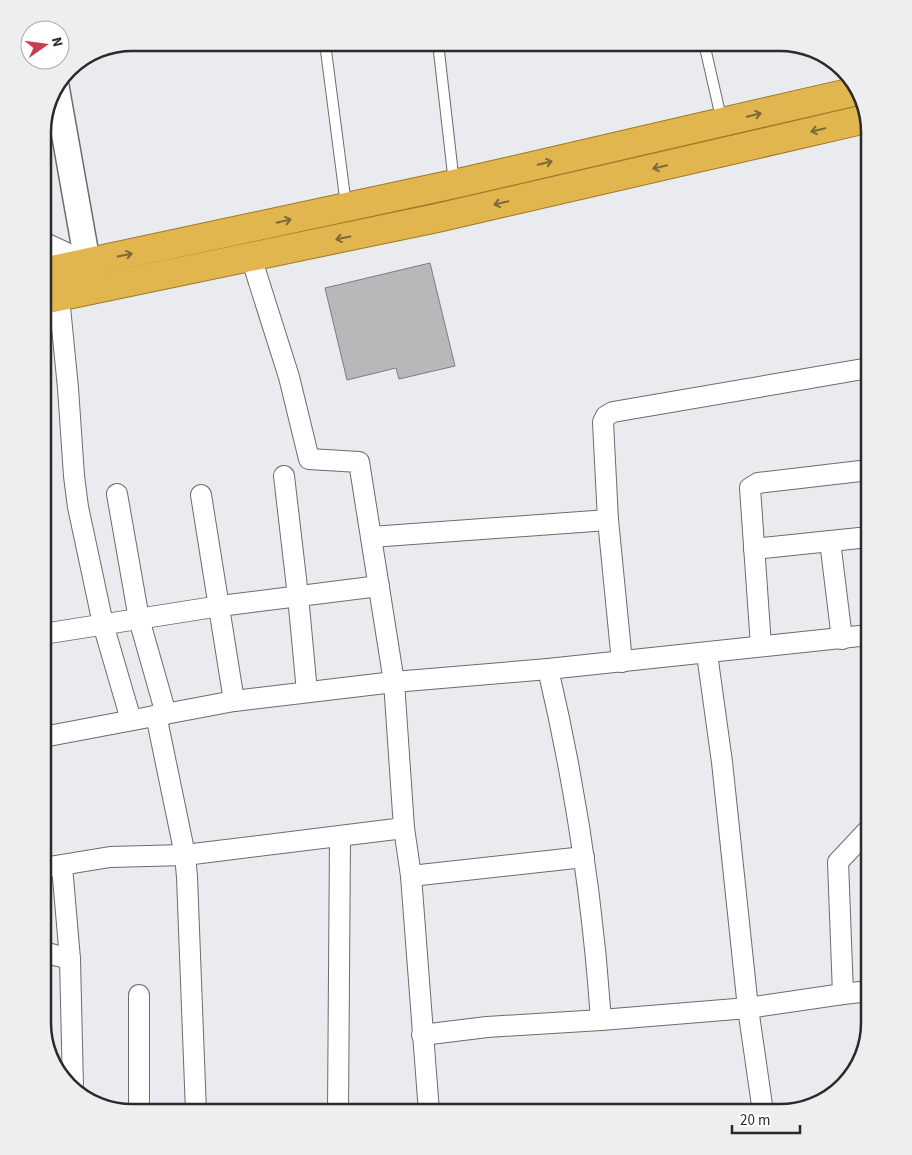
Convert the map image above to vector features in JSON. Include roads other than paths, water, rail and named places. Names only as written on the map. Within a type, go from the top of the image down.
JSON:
[{"type":"highway","points":[[51,270],[442,186],[850,93]]},
{"type":"highway","points":[[51,298],[437,218],[860,120]]},
{"type":"highway","points":[[437,218],[442,186]]},
{"type":"street","points":[[58,99],[92,290]]},
{"type":"street","points":[[51,246],[88,263]]},
{"type":"street","points":[[251,257],[289,377],[310,458],[359,462],[394,682],[404,828],[411,876],[428,1104]]},
{"type":"street","points":[[51,298],[68,388],[74,476],[103,624],[131,720]]},
{"type":"street","points":[[622,662],[608,520],[603,422],[606,416],[613,412],[861,370]]},
{"type":"street","points":[[761,646],[750,491],[753,485],[861,471]]},
{"type":"street","points":[[284,476],[307,692]]},
{"type":"street","points":[[117,494],[139,619],[160,714],[185,854],[196,1104]]},
{"type":"street","points":[[201,495],[234,701]]},
{"type":"street","points":[[371,537],[608,520]]},
{"type":"street","points":[[754,549],[861,538]]},
{"type":"street","points":[[830,541],[842,639]]},
{"type":"street","points":[[51,633],[220,606],[378,586]]},
{"type":"street","points":[[51,735],[234,701],[307,692],[394,682],[706,654],[761,646],[861,636]]},
{"type":"street","points":[[706,654],[722,762],[748,1008],[762,1104]]},
{"type":"street","points":[[548,669],[566,742],[584,857],[602,1020]]},
{"type":"street","points":[[73,1078],[70,959],[52,867],[110,857],[185,854],[404,828]]},
{"type":"street","points":[[338,1104],[340,837]]},
{"type":"street","points":[[843,994],[838,862],[861,838]]},
{"type":"street","points":[[411,876],[584,857]]},
{"type":"street","points":[[51,954],[70,959]]},
{"type":"street","points":[[422,1035],[487,1027],[748,1008],[861,992]]},
{"type":"street","points":[[139,995],[139,1104]]},
{"type":"lane","points":[[326,51],[346,207]]},
{"type":"lane","points":[[438,51],[442,186]]},
{"type":"lane","points":[[706,51],[722,122]]}]
